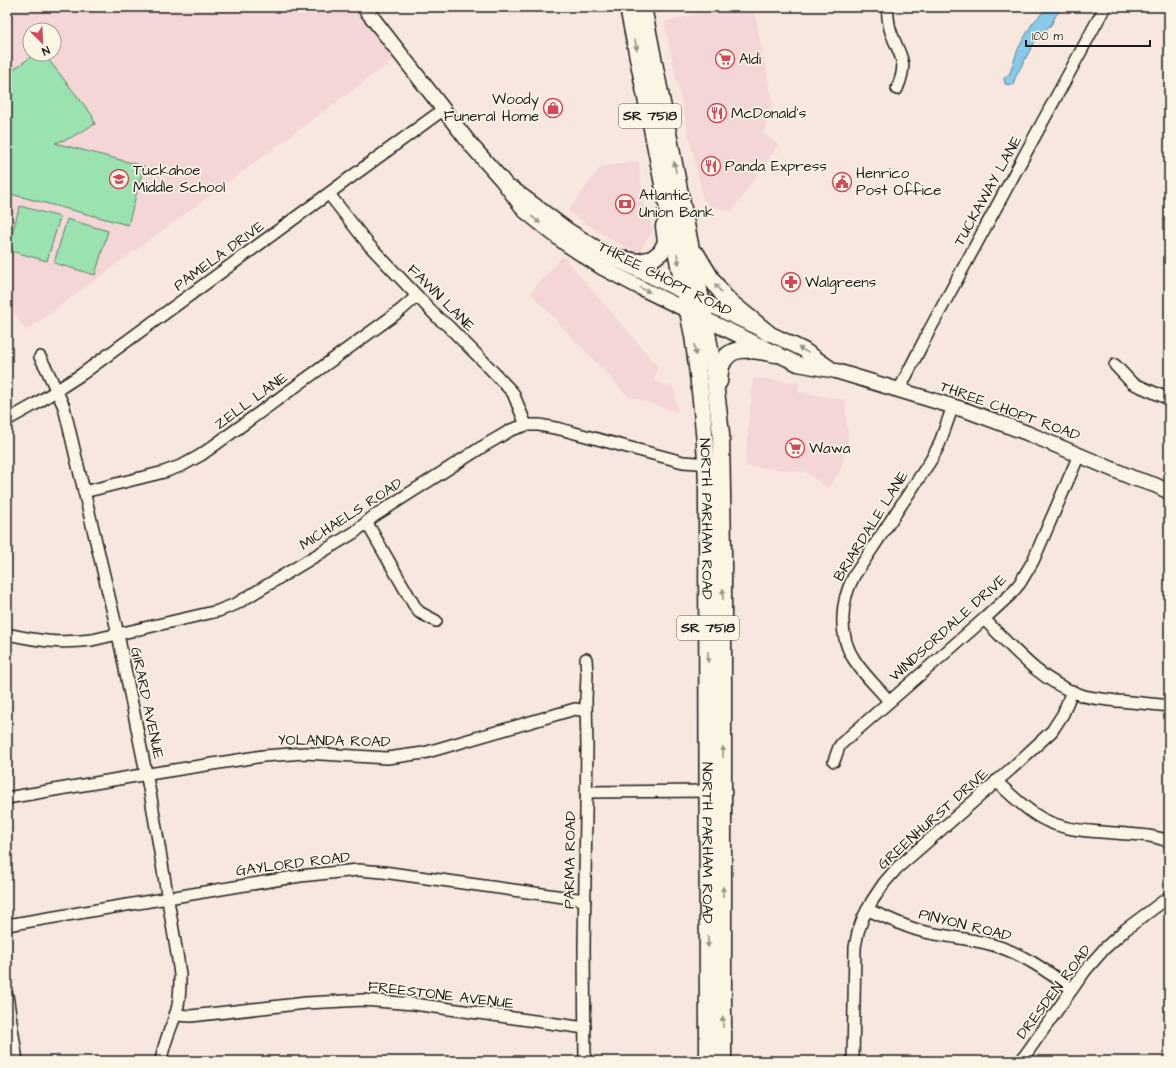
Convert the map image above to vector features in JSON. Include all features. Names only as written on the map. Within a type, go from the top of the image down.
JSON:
[{"type":"highway","name":"NORTH PARHAM ROAD","points":[[633,7],[661,173],[685,293],[714,464],[715,791],[723,1061]]},
{"type":"highway","name":"NORTH PARHAM ROAD","points":[[633,7],[690,242],[702,301],[721,434],[714,464]]},
{"type":"highway","points":[[612,257],[638,262],[646,261],[657,256],[664,247],[666,238],[659,200],[661,173]]},
{"type":"highway","points":[[690,242],[712,280],[724,296],[768,333]]},
{"type":"highway","points":[[717,398],[721,365],[727,356],[738,350],[744,349],[776,354]]},
{"type":"highway","name":"NORTH PARHAM ROAD","points":[[708,1061],[715,791]]},
{"type":"highway","points":[[708,1061],[723,1061]]},
{"type":"main road","name":"THREE CHOPT ROAD","points":[[364,7],[471,145],[502,180],[525,211],[574,249],[614,275],[798,364],[836,372],[953,406],[1027,433],[1133,478],[1156,485],[1169,492]]},
{"type":"main road","name":"THREE CHOPT ROAD","points":[[502,180],[569,231],[612,257],[804,350],[836,372]]},
{"type":"street","points":[[887,7],[890,30],[903,60],[903,73],[897,89]]},
{"type":"street","name":"TUCKAWAY LANE","points":[[899,390],[932,325],[1106,7]]},
{"type":"street","name":"PAMELA DRIVE","points":[[7,420],[82,374],[444,109]]},
{"type":"street","name":"FAWN LANE","points":[[329,194],[368,244],[513,393],[526,425]]},
{"type":"street","name":"ZELL LANE","points":[[84,492],[164,472],[183,465],[201,455],[402,310],[417,296]]},
{"type":"street","name":"GIRARD AVENUE","points":[[40,357],[64,407],[118,634],[147,774],[168,897],[180,976],[180,991],[175,1015],[165,1041],[160,1061]]},
{"type":"street","points":[[1115,365],[1132,383],[1169,399]]},
{"type":"street","name":"BRIARDALE LANE","points":[[889,701],[867,676],[851,654],[844,634],[842,622],[844,604],[849,584],[939,446],[953,406]]},
{"type":"street","name":"MICHAELS ROAD","points":[[7,634],[54,642],[92,640],[218,612],[236,604],[327,550],[367,523],[374,516],[482,446],[512,430],[526,425],[539,425],[560,429],[683,462],[714,464]]},
{"type":"street","name":"WINDSORDALE DRIVE","points":[[834,761],[842,743],[1010,595],[1027,572],[1079,455]]},
{"type":"street","points":[[367,523],[414,606],[419,612],[436,621]]},
{"type":"street","points":[[984,619],[1023,659],[1058,685],[1082,695],[1102,699],[1169,706]]},
{"type":"street","name":"PARMA ROAD","points":[[585,1061],[586,659]]},
{"type":"street","name":"GREENHURST DRIVE","points":[[853,1061],[856,947],[858,932],[867,910],[879,889],[898,868],[1052,731],[1063,714],[1072,691]]},
{"type":"street","name":"YOLANDA ROAD","points":[[7,798],[263,756],[305,753],[387,758],[405,756],[424,753],[575,710],[581,709],[586,711]]},
{"type":"street","points":[[996,781],[1035,814],[1056,825],[1088,831],[1150,836],[1169,842]]},
{"type":"street","points":[[586,792],[715,791]]},
{"type":"street","name":"GAYLORD ROAD","points":[[7,925],[300,876],[358,870],[384,872],[585,900]]},
{"type":"street","name":"DRESDEN ROAD","points":[[1021,1061],[1085,971],[1105,948],[1126,929],[1169,897]]},
{"type":"street","name":"PINYON ROAD","points":[[867,910],[918,930],[983,942],[1009,950],[1026,958],[1072,989]]},
{"type":"street","points":[[7,995],[17,1061]]},
{"type":"street","name":"FREESTONE AVENUE","points":[[175,1015],[191,1016],[313,1002],[363,1000],[414,1004],[585,1028]]},
{"type":"street","points":[[723,1061],[732,1061]]},
{"type":"shaded area","name":"Tuckahoe Middle School","points":[[7,7],[355,7],[395,59],[26,331],[7,300]]},
{"type":"shaded area","points":[[730,7],[753,7],[773,104],[763,133],[778,145],[732,211],[711,207],[703,199],[664,22]]},
{"type":"shaded area","points":[[639,161],[643,204],[653,230],[638,254],[605,236],[568,211],[601,167]]},
{"type":"shaded area","points":[[563,256],[658,367],[654,381],[673,387],[678,412],[628,396],[530,293]]},
{"type":"shaded area","points":[[753,378],[799,383],[797,392],[845,400],[848,439],[841,469],[828,488],[805,472],[745,466]]},
{"type":"green space","points":[[24,62],[50,62],[92,115],[95,124],[70,138],[55,143],[144,166],[128,225],[7,193],[7,150],[9,143],[7,142],[7,74]]},
{"type":"green space","points":[[20,206],[60,217],[47,261],[7,250]]},
{"type":"green space","points":[[67,219],[108,231],[95,275],[54,263]]},
{"type":"water","points":[[1052,7],[1064,7],[1056,15],[1051,25],[1037,37],[1015,78],[1013,85],[1005,84],[1004,78],[1010,73],[1018,49],[1032,24],[1040,15]]},
{"type":"place","name":"Aldi","points":[[725,59]]},
{"type":"place","name":"Woody Funeral Home","points":[[553,108]]},
{"type":"place","name":"McDonald's","points":[[717,113]]},
{"type":"place","name":"Panda Express","points":[[711,166]]},
{"type":"place","name":"Tuckahoe Middle School","points":[[119,179]]},
{"type":"place","name":"Henrico Post Office","points":[[842,182]]},
{"type":"place","name":"Atlantic Union Bank","points":[[625,204]]},
{"type":"place","name":"Walgreens","points":[[791,282]]},
{"type":"place","name":"Wawa","points":[[795,448]]}]
